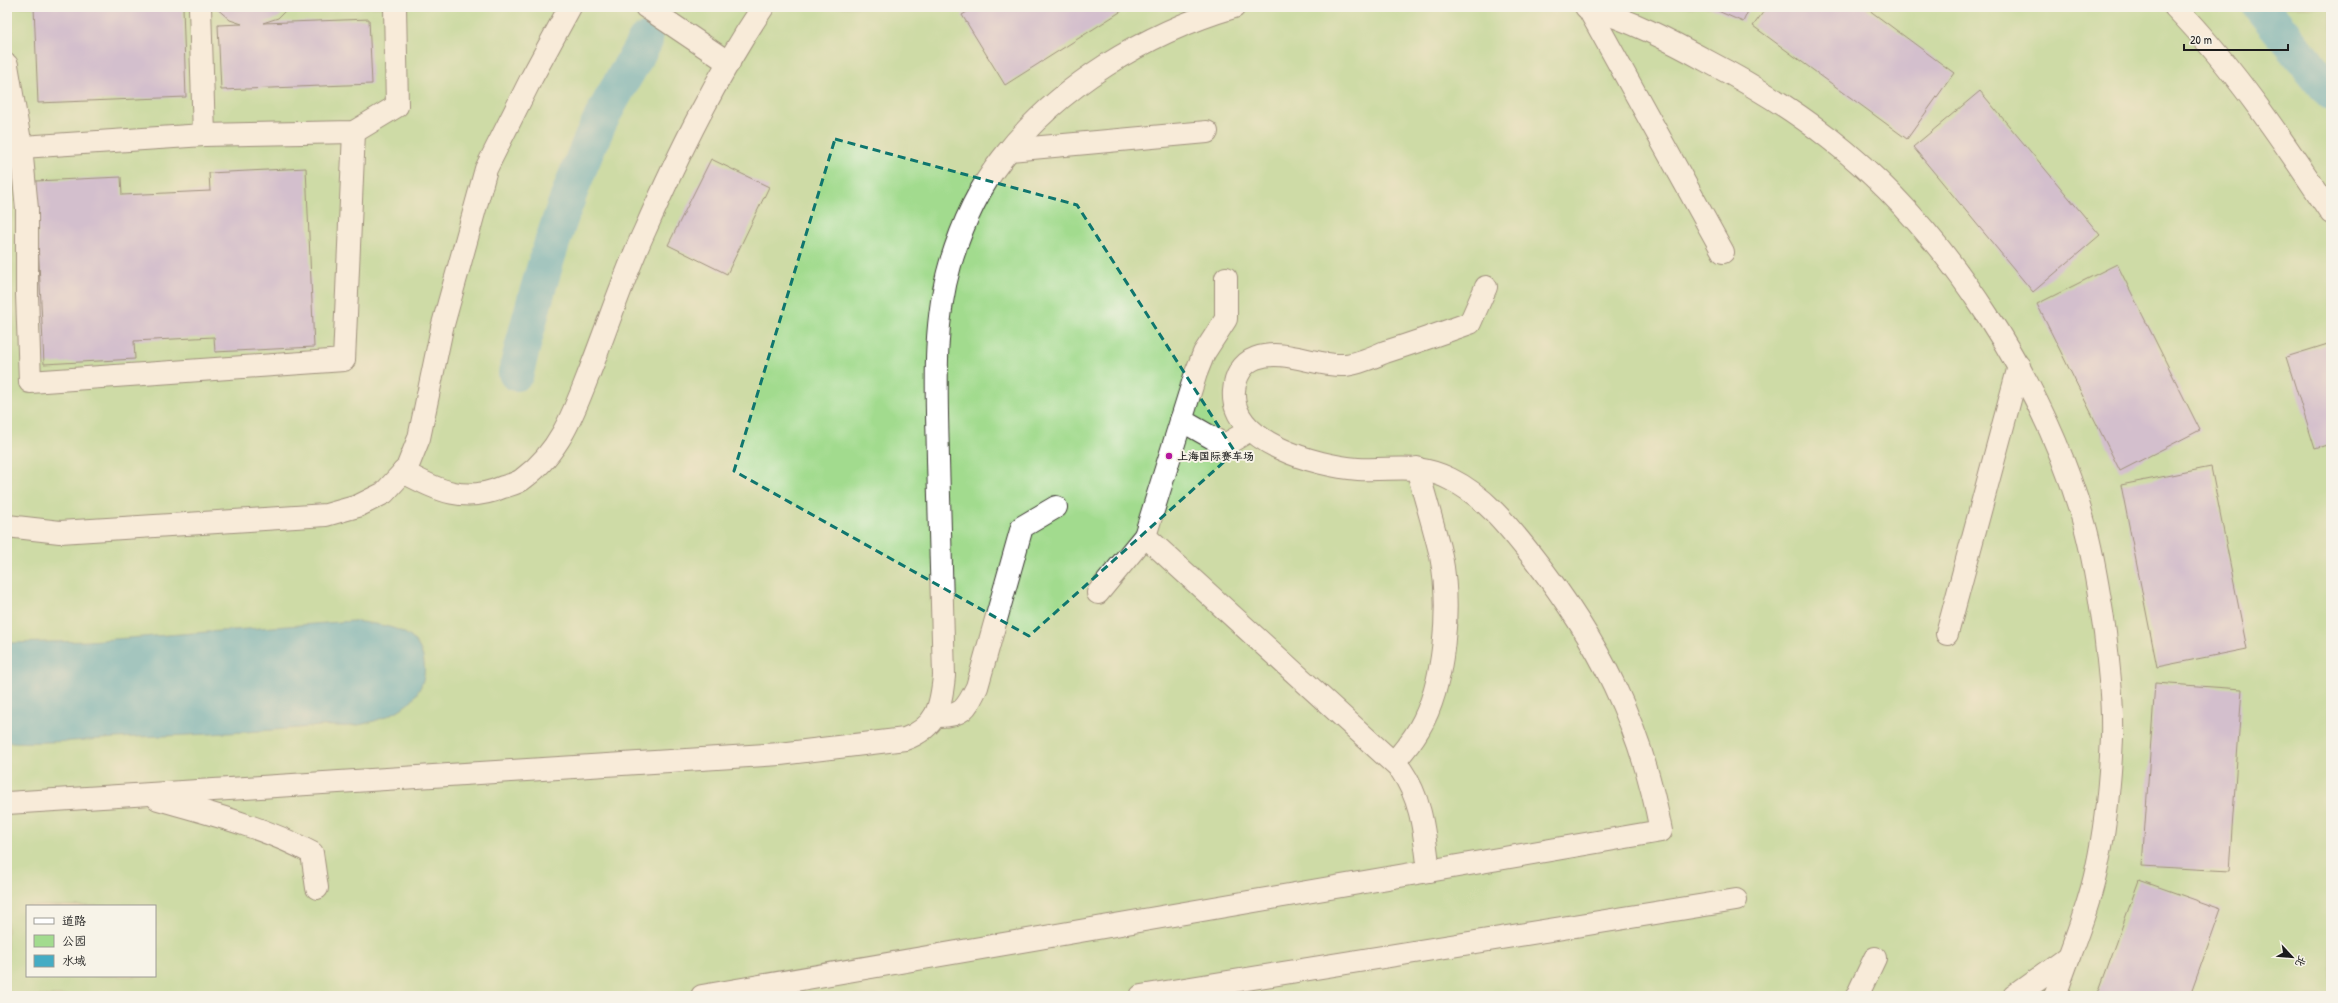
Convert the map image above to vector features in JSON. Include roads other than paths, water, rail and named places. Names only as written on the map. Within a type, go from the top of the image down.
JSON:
[{"type":"street","points":[[200,7],[204,135]]},
{"type":"street","points":[[14,148],[204,135],[354,132],[397,106],[395,7]]},
{"type":"street","points":[[7,526],[60,532],[326,515],[358,506],[384,493],[407,468],[419,438],[442,328],[486,169],[532,77],[570,7]]},
{"type":"street","points":[[646,7],[728,63]]},
{"type":"street","points":[[403,472],[441,491],[467,496],[494,491],[523,479],[546,460],[567,428],[644,231],[703,108],[728,63],[763,7]]},
{"type":"street","points":[[7,803],[780,754],[905,739],[928,727],[935,716],[942,699],[944,676],[937,404],[938,346],[943,300],[950,266],[962,231],[979,196],[1010,150],[1054,105],[1081,83],[1122,56],[1162,34],[1234,7]]},
{"type":"street","points":[[1587,7],[1722,252]]},
{"type":"street","points":[[1587,7],[1612,15],[1660,35],[1724,70],[1790,109],[1832,141],[1868,173],[1936,243],[1966,284],[2018,366],[2044,414],[2086,531],[2101,603],[2110,675],[2112,735],[2107,808],[2097,869],[2055,996]]},
{"type":"street","points":[[2175,7],[2210,43],[2329,204]]},
{"type":"street","points":[[7,65],[14,148],[27,210],[27,294],[30,382],[344,360],[354,132]]},
{"type":"street","points":[[1010,150],[1207,132]]},
{"type":"street","points":[[1098,593],[1144,536],[1196,373],[1204,353],[1226,319],[1226,278]]},
{"type":"street","points":[[702,996],[1661,831],[1656,804],[1636,731],[1616,686],[1590,638],[1562,594],[1505,522],[1475,495],[1453,480],[1436,472],[1417,468],[1360,469],[1326,465],[1279,449],[1250,430],[1234,406],[1233,392],[1235,379],[1242,368],[1250,360],[1271,355],[1326,364],[1349,365],[1470,323],[1486,288]]},
{"type":"street","points":[[1947,634],[2018,366]]},
{"type":"street","points":[[1181,420],[1224,445],[1250,430]]},
{"type":"street","points":[[1394,762],[1410,744],[1420,727],[1436,685],[1444,636],[1444,586],[1441,558],[1417,468]]},
{"type":"street","points":[[935,716],[952,717],[962,711],[969,704],[977,687],[1022,527],[1056,507]]},
{"type":"street","points":[[1144,536],[1394,762],[1412,786],[1418,801],[1429,871]]},
{"type":"street","points":[[142,794],[244,823],[288,840],[312,853],[317,888]]},
{"type":"street","points":[[1141,996],[1736,900]]},
{"type":"street","points":[[1857,996],[1875,958]]},
{"type":"street","points":[[2014,996],[2067,958]]},
{"type":"water","points":[[353,621],[381,625],[408,635],[415,641],[423,658],[424,675],[422,684],[413,698],[407,705],[399,710],[375,721],[346,726],[324,726],[228,733],[56,742],[7,742],[7,643],[88,641]]},
{"type":"waterway","points":[[2261,7],[2331,92]]},
{"type":"waterway","points":[[516,373],[541,277],[585,153],[599,123],[645,41]]},
{"type":"place","name":"上海国际赛车场","points":[[1169,456]]}]
